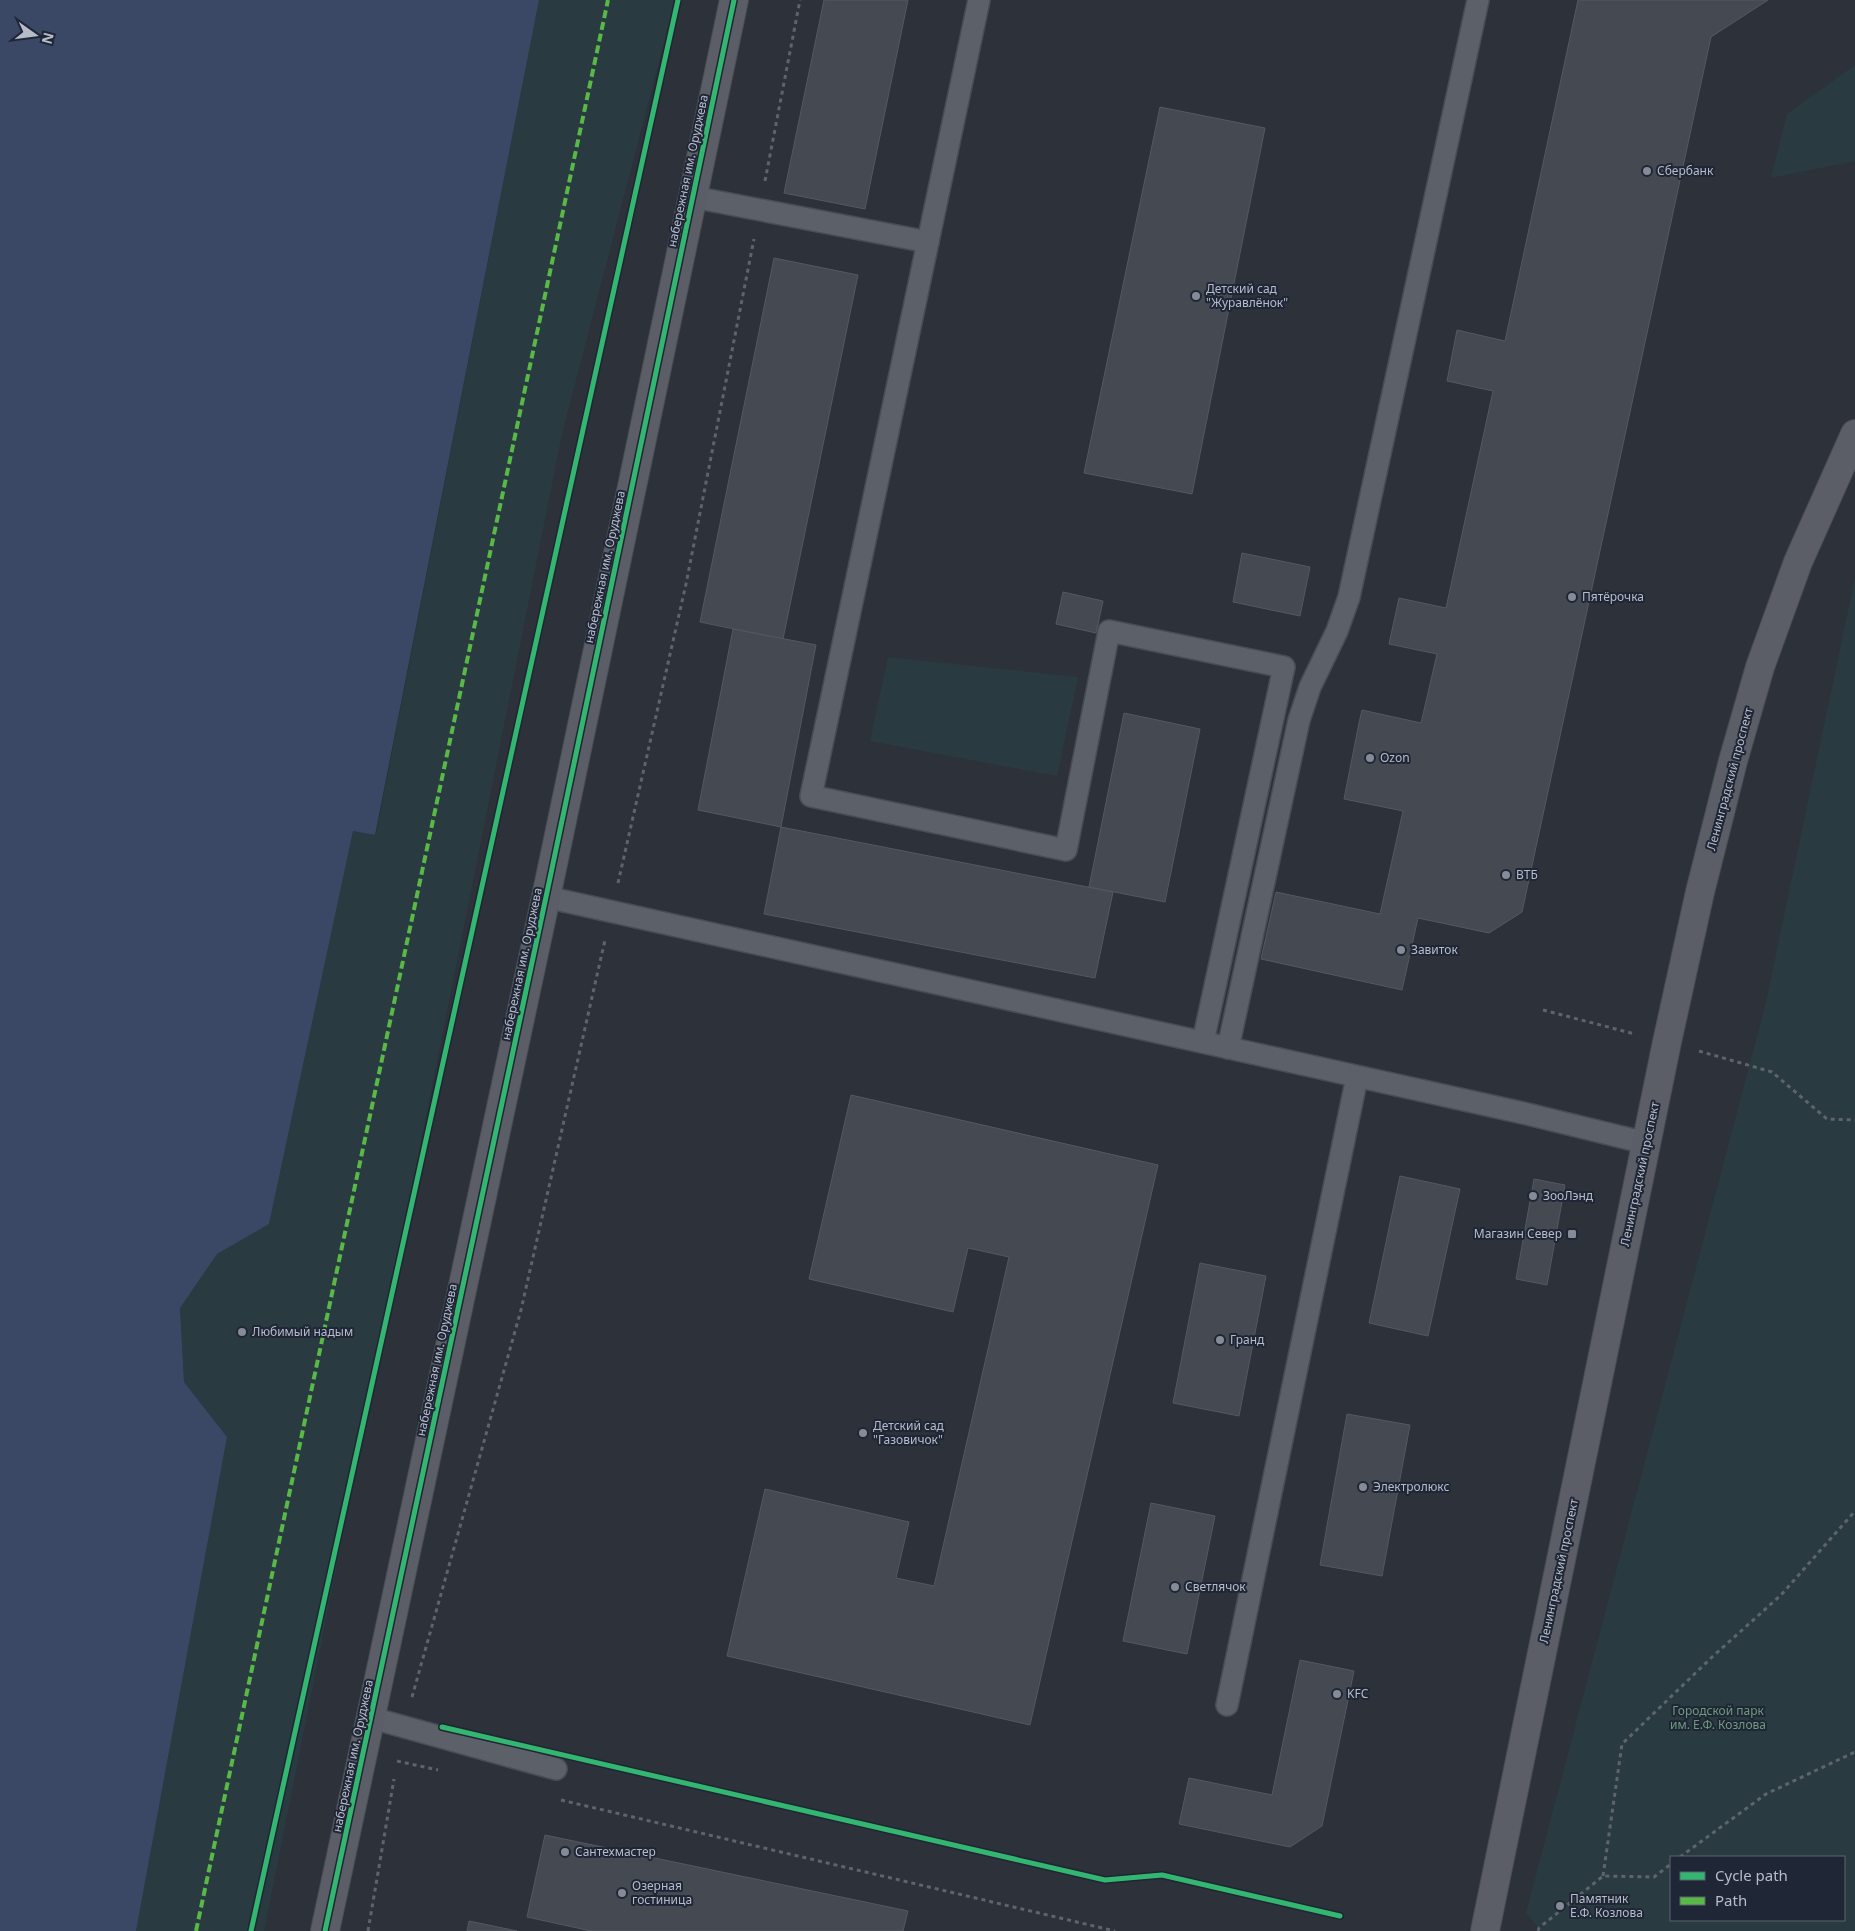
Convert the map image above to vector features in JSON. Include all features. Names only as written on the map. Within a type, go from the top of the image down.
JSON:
[{"type":"street","name":"набережная им. Оруджева","points":[[325,1931],[546,897],[734,0]]},
{"type":"street","name":"Ленинградский проспект","points":[[1485,1931],[1667,1042],[1733,761],[1760,667],[1798,562],[1855,434]]},
{"type":"lane","points":[[979,0],[811,796],[1066,850],[1109,631],[1284,667],[1203,1042]]},
{"type":"lane","points":[[1228,1048],[1299,720],[1310,687],[1337,631],[1349,597],[1478,0]]},
{"type":"lane","points":[[692,197],[928,242]]},
{"type":"lane","points":[[546,897],[1522,1113],[1646,1143]]},
{"type":"lane","points":[[1227,1705],[1357,1077]]},
{"type":"lane","points":[[372,1718],[556,1769]]},
{"type":"path","points":[[368,1931],[404,1726],[521,1310],[686,584],[800,0]]},
{"type":"path","points":[[1543,1010],[1667,1042],[1772,1072],[1827,1119],[1855,1120]]},
{"type":"path","points":[[1603,1876],[1622,1744],[1711,1658],[1781,1596],[1855,1511]]},
{"type":"path","points":[[1681,1856],[1766,1794],[1855,1752]]},
{"type":"path","points":[[397,1761],[446,1772]]},
{"type":"path","points":[[553,1798],[1115,1931]]},
{"type":"path","points":[[1538,1931],[1539,1928],[1603,1876],[1654,1877],[1670,1865]]},
{"type":"green space","points":[[539,0],[675,0],[562,434],[264,1931],[136,1931],[227,1437],[184,1382],[180,1308],[217,1254],[269,1224],[353,831],[376,835]]},
{"type":"green space","points":[[1855,65],[1855,161],[1771,178],[1787,114]]},
{"type":"green space","name":"Городской парк им. Е.Ф. Козлова","points":[[1855,578],[1855,1931],[1541,1931],[1526,1913],[1765,1006]]},
{"type":"green space","points":[[888,657],[1078,677],[1057,776],[870,741]]},
{"type":"water","points":[[0,0],[539,0],[375,835],[353,831],[269,1224],[217,1254],[180,1308],[184,1382],[227,1437],[136,1931],[0,1931]]},
{"type":"building","points":[[824,0],[908,0],[865,209],[784,193]]},
{"type":"building","points":[[1578,0],[1768,0],[1711,37],[1522,912],[1489,933],[1418,918],[1402,990],[1261,959],[1276,892],[1380,914],[1403,811],[1344,799],[1359,723],[1362,710],[1421,723],[1437,654],[1389,644],[1399,598],[1446,608],[1493,391],[1447,381],[1457,330],[1505,341]]},
{"type":"building","points":[[1160,107],[1265,128],[1192,494],[1084,473]]},
{"type":"building","points":[[774,258],[858,275],[783,639],[700,622]]},
{"type":"building","points":[[1242,553],[1310,567],[1300,616],[1233,602]]},
{"type":"building","points":[[1063,592],[1103,601],[1096,633],[1056,624]]},
{"type":"building","points":[[733,629],[816,645],[781,827],[698,810]]},
{"type":"building","points":[[1124,713],[1200,729],[1165,902],[1089,887]]},
{"type":"building","points":[[781,827],[1113,892],[1095,978],[764,914]]},
{"type":"building","points":[[851,1095],[1158,1165],[1030,1725],[727,1656],[765,1489],[909,1522],[896,1578],[934,1586],[1009,1257],[968,1248],[953,1312],[809,1279]]},
{"type":"building","points":[[1400,1176],[1460,1189],[1428,1336],[1369,1323]]},
{"type":"building","points":[[1534,1179],[1565,1185],[1547,1285],[1516,1279]]},
{"type":"building","points":[[1200,1263],[1266,1276],[1239,1416],[1173,1403]]},
{"type":"building","points":[[1347,1414],[1410,1425],[1382,1576],[1320,1565]]},
{"type":"building","points":[[1151,1503],[1215,1516],[1187,1654],[1123,1641]]},
{"type":"building","points":[[1300,1660],[1354,1671],[1322,1826],[1290,1847],[1179,1824],[1189,1778],[1272,1795]]},
{"type":"building","points":[[545,1835],[908,1911],[903,1931],[591,1931],[527,1917]]},
{"type":"building","points":[[469,1921],[517,1931],[467,1931]]},
{"type":"marked path","points":[[196,1931],[608,0]]},
{"type":"cycle path","points":[[251,1931],[678,0]]},
{"type":"cycle path","points":[[325,1931],[546,897],[734,0]]},
{"type":"cycle path","points":[[442,1727],[1105,1880],[1162,1875],[1340,1916]]},
{"type":"place","name":"Сбербанк","points":[[1647,171]]},
{"type":"place","name":"Детский сад \"Журавлёнок\"","points":[[1196,296]]},
{"type":"place","name":"Пятёрочка","points":[[1572,597]]},
{"type":"place","name":"Ozon","points":[[1370,758]]},
{"type":"place","name":"ВТБ","points":[[1506,875]]},
{"type":"place","name":"Завиток","points":[[1401,950]]},
{"type":"place","name":"ЗооЛэнд","points":[[1533,1196]]},
{"type":"place","name":"Магазин Север","points":[[1572,1234]]},
{"type":"place","name":"Любимый надым","points":[[242,1332]]},
{"type":"place","name":"Гранд","points":[[1220,1340]]},
{"type":"place","name":"Детский сад \"Газовичок\"","points":[[863,1433]]},
{"type":"place","name":"Электролюкс","points":[[1363,1487]]},
{"type":"place","name":"Светлячок","points":[[1175,1587]]},
{"type":"place","name":"KFC","points":[[1337,1694]]},
{"type":"place","name":"Сантехмастер","points":[[565,1852]]},
{"type":"place","name":"Озерная гостиница","points":[[622,1893]]},
{"type":"place","name":"Памятник Е.Ф. Козлова","points":[[1560,1906]]}]
